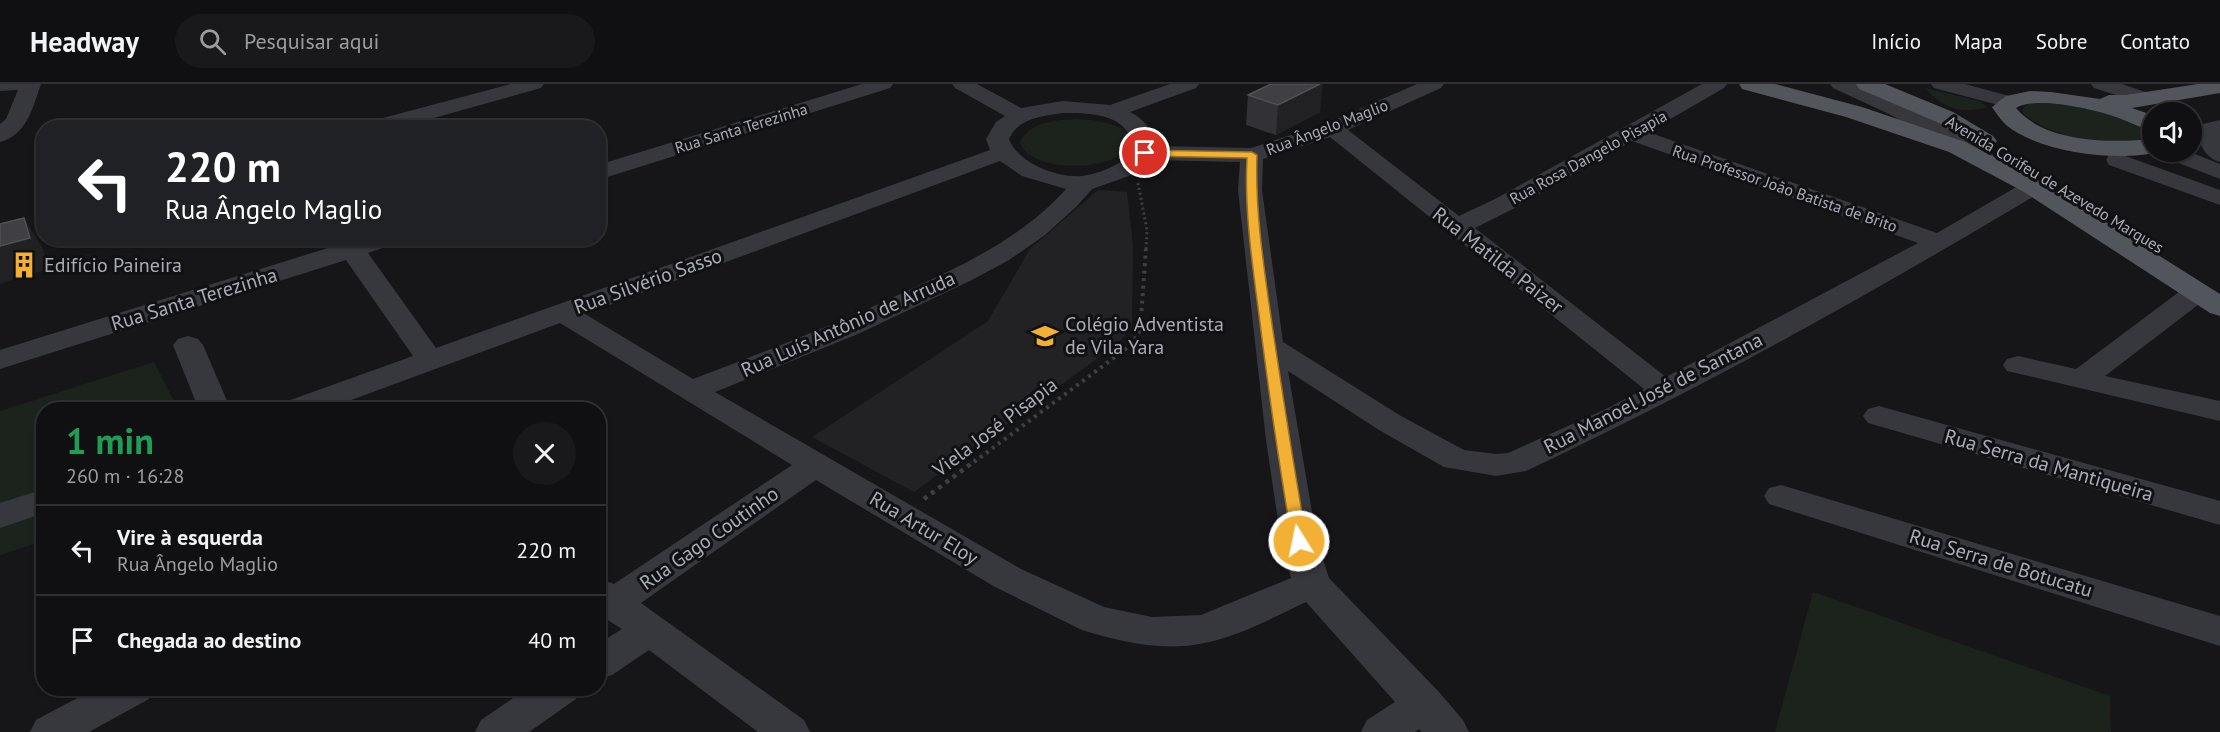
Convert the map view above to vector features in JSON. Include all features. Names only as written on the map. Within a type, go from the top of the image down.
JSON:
[{"type":"main road","name":"Avenida Corifeu de Azevedo Marques","points":[[1750,84],[1921,133],[1957,147],[2029,185],[2212,294]]},
{"type":"main road","points":[[1774,84],[1894,95],[1945,117],[2011,112],[2052,137],[2087,146],[2127,149],[2142,147]]},
{"type":"main road","points":[[2011,112],[2016,97],[2032,94],[2076,97],[2100,93],[2126,102],[2220,87]]},
{"type":"main road","points":[[2100,93],[2142,118]]},
{"type":"main road","points":[[2202,105],[2220,101]]},
{"type":"main road","name":"Avenida Corifeu de Azevedo Marques","points":[[1945,117],[2212,294]]},
{"type":"street","points":[[0,85],[21,84]]},
{"type":"street","points":[[0,135],[16,122],[31,84]]},
{"type":"street","points":[[401,120],[534,84]]},
{"type":"street","name":"Rua Santa Terezinha","points":[[606,171],[883,84]]},
{"type":"street","points":[[962,84],[1020,116]]},
{"type":"street","points":[[1111,112],[1189,84]]},
{"type":"street","name":"Rua Ângelo Maglio","points":[[1139,159],[1252,155],[1333,129],[1434,84]]},
{"type":"street","name":"Rua Rosa Dangelo Pisapia","points":[[1457,227],[1632,134],[1717,84]]},
{"type":"street","points":[[1840,84],[1894,95],[2029,185]]},
{"type":"street","points":[[1941,84],[2011,112]]},
{"type":"street","points":[[1075,107],[1111,112],[1140,129],[1145,138],[1139,159],[1099,180],[1084,183],[1052,181],[1036,176],[1002,153],[998,140],[1002,129],[1020,116],[1037,111],[1075,107]]},
{"type":"street","name":"Rua Matilda Paizer","points":[[1333,129],[1664,390]]},
{"type":"street","points":[[2214,131],[2213,148],[2220,155]]},
{"type":"street","name":"Rua Professor João Batista de Brito","points":[[1632,134],[1939,242]]},
{"type":"street","name":"Rua Silvério Sasso","points":[[315,402],[1002,153]]},
{"type":"street","points":[[1252,155],[1250,190],[1269,346],[1299,541],[1312,584],[1436,718],[1382,732]]},
{"type":"street","points":[[2117,160],[2220,198]]},
{"type":"street","points":[[2196,162],[2220,172]]},
{"type":"street","name":"Rua Luís Antônio de Arruda","points":[[691,391],[890,311],[967,272],[1034,233],[1065,207],[1084,183]]},
{"type":"street","name":"Rua Manoel José de Santana","points":[[1269,346],[1390,423],[1456,460],[1475,463],[1514,463],[1617,416],[1939,242],[2029,185]]},
{"type":"street","name":"Rua Santa Terezinha","points":[[0,360],[363,246]]},
{"type":"street","points":[[353,249],[430,360]]},
{"type":"street","points":[[2083,378],[2212,294]]},
{"type":"street","name":"Rua Artur Eloy","points":[[562,312],[1008,578],[1096,620],[1152,632],[1203,629],[1245,614],[1312,584]]},
{"type":"street","points":[[188,345],[212,402]]},
{"type":"street","points":[[2018,364],[2220,411]]},
{"type":"street","name":"Rua Serra da Mantiqueira","points":[[1879,416],[2220,513]]},
{"type":"street","name":"Rua Gago Coutinho","points":[[606,598],[816,464]]},
{"type":"street","name":"Rua Serra de Botucatu","points":[[1781,496],[2220,631]]},
{"type":"street","points":[[0,516],[36,503]]},
{"type":"street","points":[[606,600],[789,732]]},
{"type":"street","points":[[606,659],[650,630]]},
{"type":"street","points":[[51,732],[119,696]]},
{"type":"street","points":[[496,732],[549,696]]},
{"type":"path","name":"Viela José Pisapia","points":[[903,515],[1131,345],[1140,331],[1142,317],[1147,230],[1140,189],[1139,159]]},
{"type":"shaded area","points":[[1925,88],[1979,101],[1987,107],[1968,110],[1953,108],[1938,101]]},
{"type":"shaded area","points":[[2030,103],[2081,103],[2142,126],[2142,139],[2137,142],[2104,144],[2065,135],[2033,121],[2023,113],[2023,107]]},
{"type":"shaded area","points":[[1078,119],[1117,126],[1128,134],[1130,143],[1128,148],[1120,156],[1079,166],[1050,163],[1037,159],[1020,143],[1030,130],[1037,126],[1053,121]]},
{"type":"shaded area","name":"Colégio Adventista de Vila Yara","points":[[1098,190],[1127,192],[1133,246],[1132,327],[1117,344],[914,492],[812,437],[988,321],[1030,249]]},
{"type":"shaded area","points":[[154,362],[174,402],[36,402],[36,494],[0,507],[0,411]]},
{"type":"shaded area","points":[[36,512],[36,543],[0,555],[0,525]]},
{"type":"shaded area","points":[[1813,592],[2110,696],[2111,732],[1775,732]]},
{"type":"building","points":[[1271,84],[1320,84],[1278,105],[1248,95]]},
{"type":"building","points":[[24,218],[30,238],[0,246],[0,224]]},
{"type":"place","name":"Edifício Paineira","points":[[24,265]]},
{"type":"place","name":"Colégio Adventista de Vila Yara","points":[[1045,336]]},
{"type":"route","points":[[1145,153],[1252,155],[1250,190],[1258,269],[1299,541]]}]
